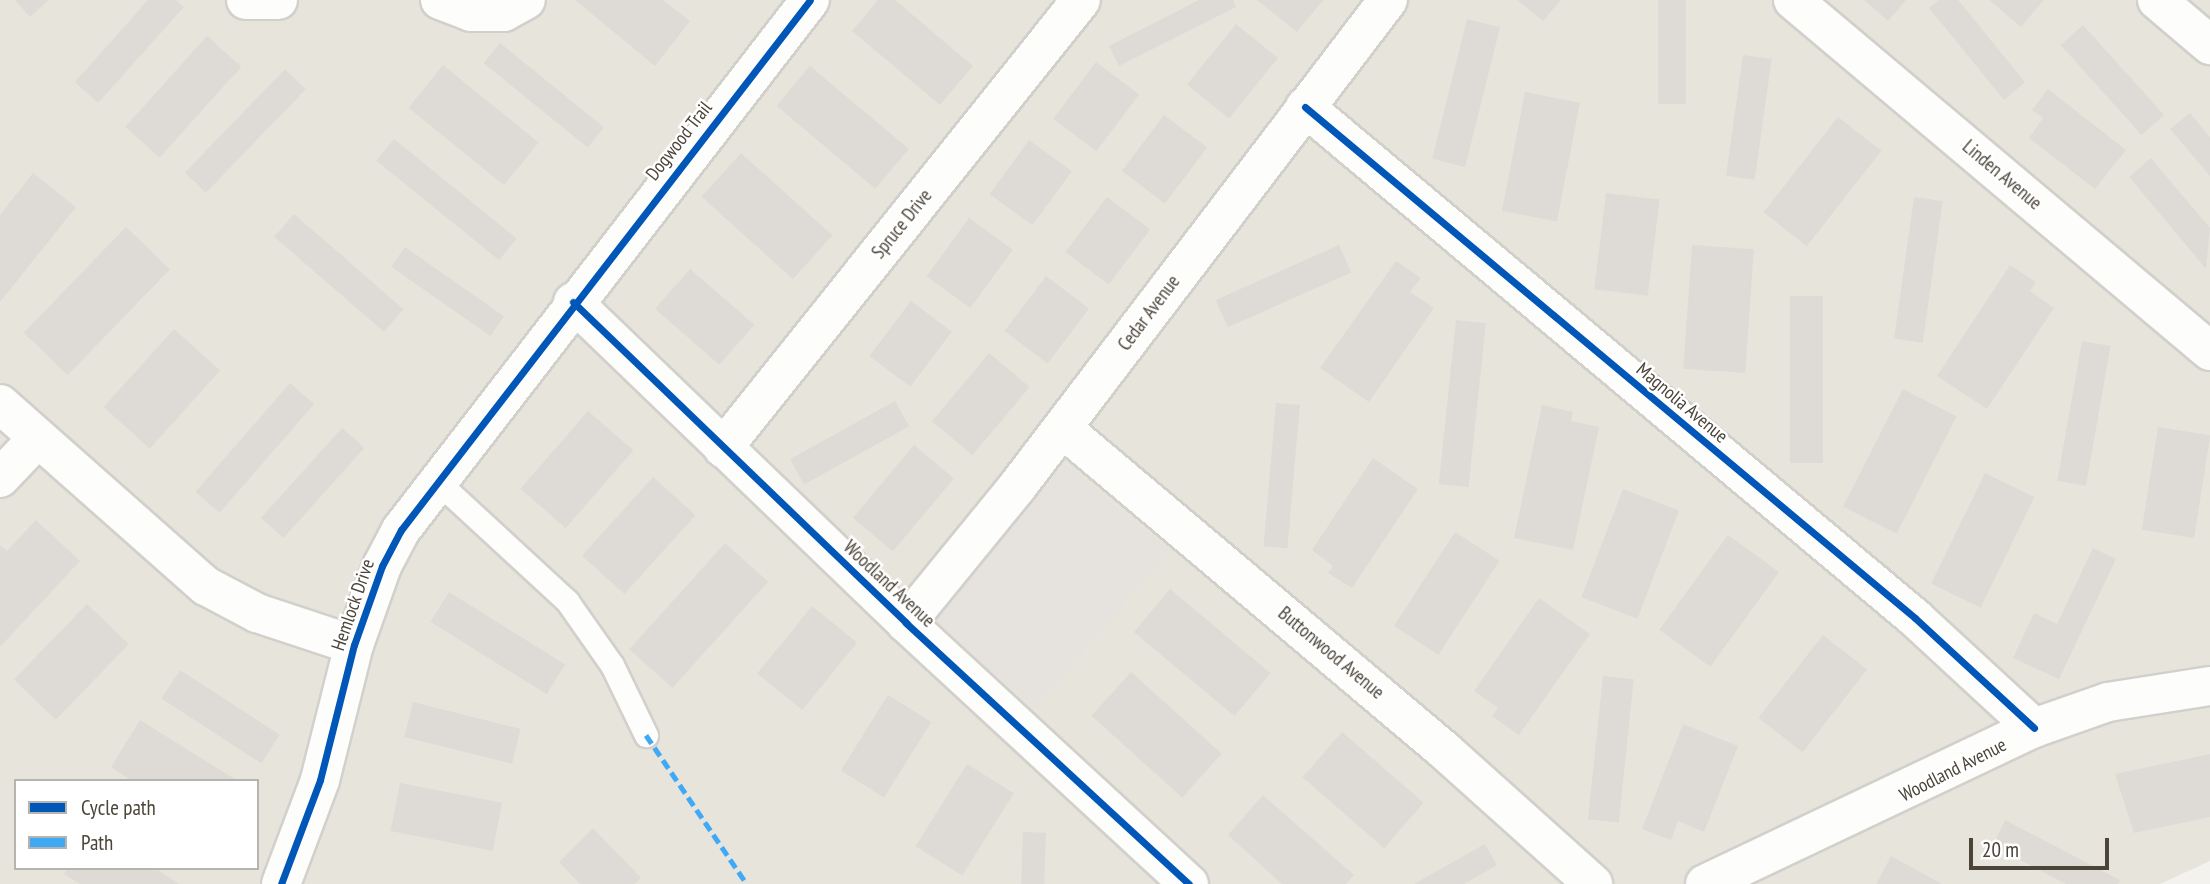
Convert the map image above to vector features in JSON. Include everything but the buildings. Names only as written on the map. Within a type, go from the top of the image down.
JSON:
[{"type":"street","points":[[246,0],[278,0]]},
{"type":"street","points":[[440,0],[471,12],[504,12],[526,0]]},
{"type":"street","name":"Dogwood Trail","points":[[573,302],[810,0]]},
{"type":"street","name":"Spruce Drive","points":[[723,448],[1081,0]]},
{"type":"street","name":"Cedar Avenue","points":[[906,623],[1062,428],[1388,0]]},
{"type":"street","name":"Linden Avenue","points":[[1793,0],[2210,351]]},
{"type":"street","points":[[2157,0],[2210,45]]},
{"type":"street","name":"Magnolia Avenue","points":[[1305,107],[1914,618],[2034,728]]},
{"type":"street","name":"Woodland Avenue","points":[[573,302],[906,623],[1189,884]]},
{"type":"street","name":"Hemlock Drive","points":[[281,884],[320,780],[354,645],[382,566],[401,530],[573,302]]},
{"type":"street","name":"Hemlock Drive","points":[[0,404],[206,586],[257,613],[354,645]]},
{"type":"street","name":"Buttonwood Avenue","points":[[1062,428],[1446,751],[1593,884]]},
{"type":"street","points":[[0,478],[38,438]]},
{"type":"street","name":"Woodland Avenue","points":[[1705,884],[2034,728],[2108,702],[2210,686]]},
{"type":"lane","points":[[438,482],[567,601],[612,665],[646,735]]},
{"type":"shaded area","points":[[0,0],[2210,0],[2210,861],[2160,884],[0,884]]},
{"type":"shaded area","points":[[1065,463],[1169,550],[1036,709],[932,622]]},
{"type":"marked path","points":[[646,735],[747,884]]},
{"type":"cycle path","points":[[281,884],[320,780],[354,645],[382,566],[401,530],[810,0]]},
{"type":"cycle path","points":[[1305,107],[1915,618],[2034,728]]},
{"type":"cycle path","points":[[573,302],[906,623],[1189,884]]}]
